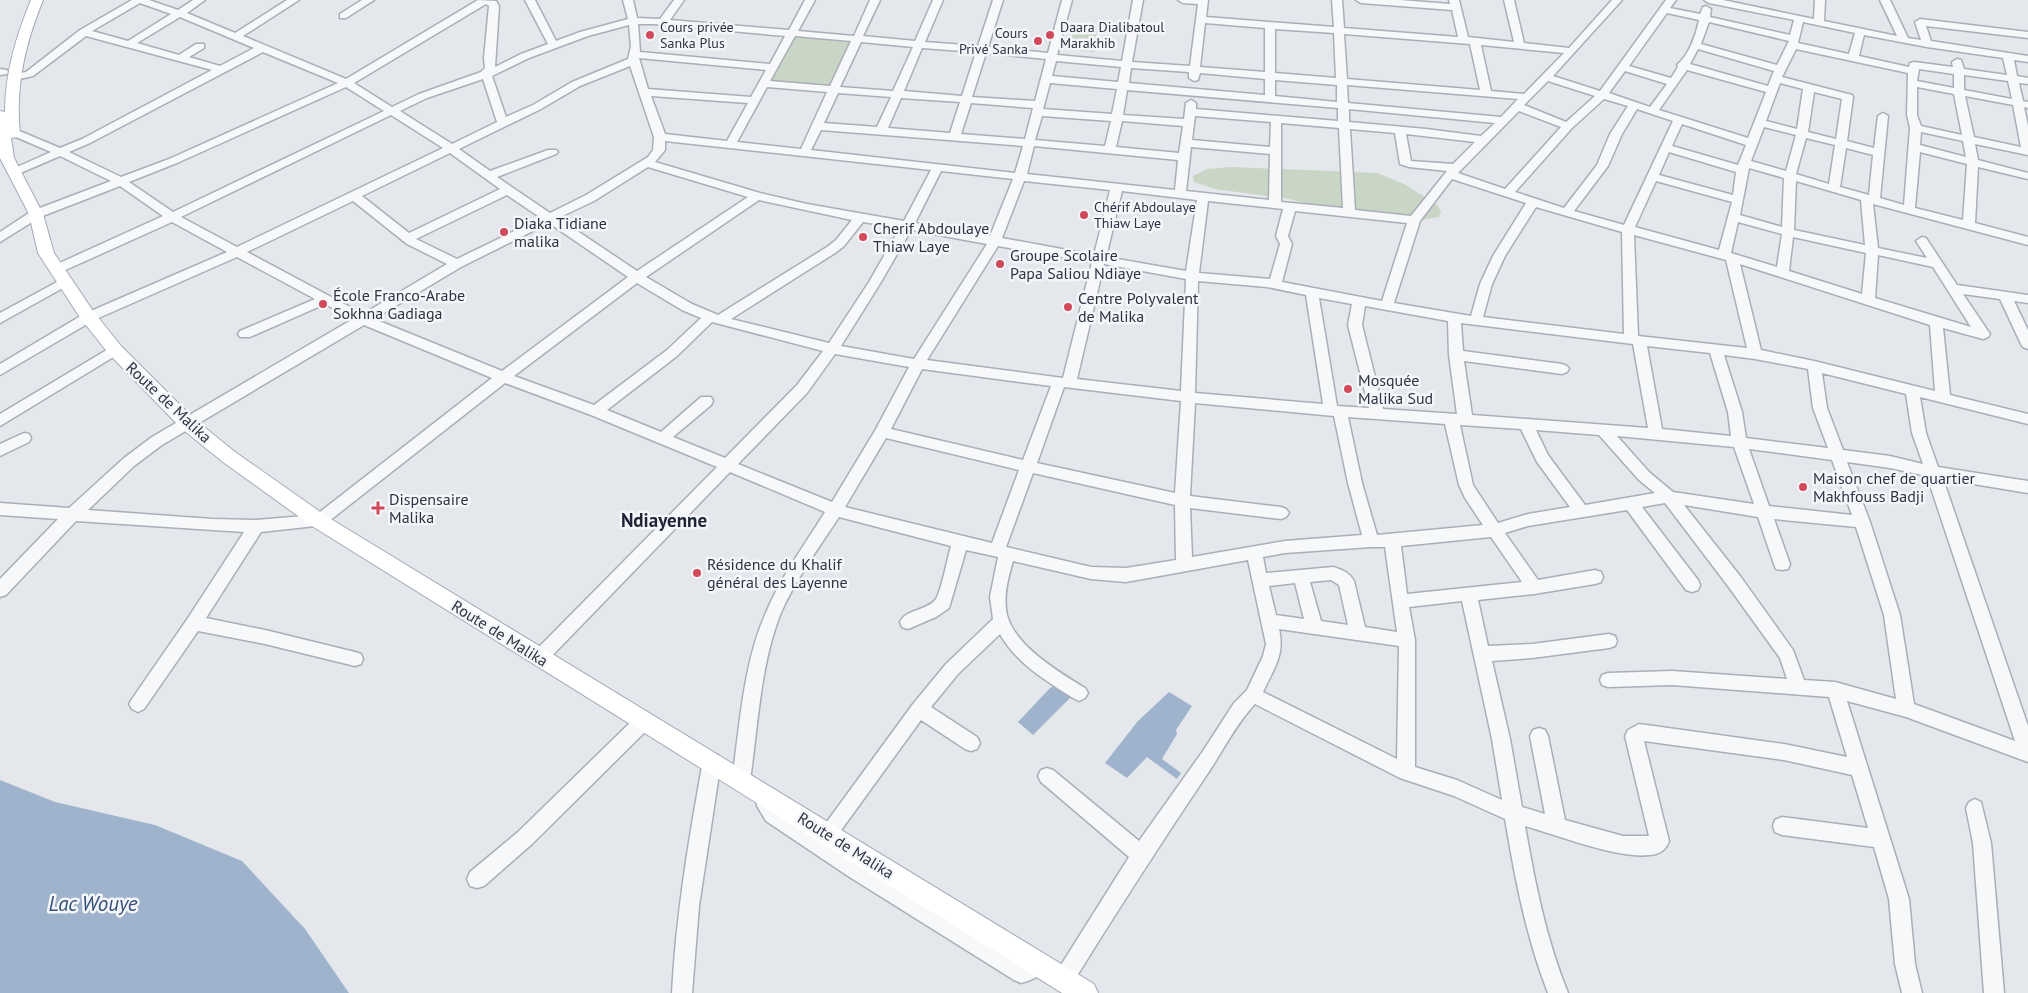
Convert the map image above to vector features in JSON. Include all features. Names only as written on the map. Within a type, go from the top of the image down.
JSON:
[{"type":"main road","name":"Route de Malika","points":[[26,0],[18,18],[0,114],[7,174],[36,214],[46,253],[89,317],[115,350],[187,423],[236,462],[319,520],[539,658],[712,762],[1083,992]]},
{"type":"main road","name":"Route de Malika","points":[[6,74],[14,70],[28,20],[36,0]]},
{"type":"main road","name":"Route de Malika","points":[[6,74],[13,132],[18,155],[7,174]]},
{"type":"street","points":[[6,74],[29,74],[84,32],[139,0],[179,13],[346,83],[393,110],[637,277],[687,307],[714,319],[834,349],[918,364],[1188,397],[1335,411],[1458,418],[1739,441],[1890,462],[1932,472],[2028,487]]},
{"type":"street","points":[[128,44],[200,0]]},
{"type":"street","points":[[235,37],[294,0]]},
{"type":"street","points":[[343,16],[369,0]]},
{"type":"street","points":[[0,238],[36,214],[122,182],[346,83],[486,0],[494,6],[489,58],[490,68],[486,73]]},
{"type":"street","points":[[530,0],[552,45]]},
{"type":"street","points":[[0,590],[72,515],[136,457],[187,423],[458,264],[590,198],[647,162],[658,150],[660,137],[634,58],[633,21],[628,0]]},
{"type":"street","points":[[663,22],[679,0]]},
{"type":"street","points":[[804,154],[875,0]]},
{"type":"street","points":[[881,131],[938,0]]},
{"type":"street","points":[[954,138],[998,0]]},
{"type":"street","points":[[741,780],[757,668],[772,616],[789,581],[835,510],[882,432],[918,364],[995,240],[1020,177],[1027,144],[1067,0]]},
{"type":"street","points":[[1110,149],[1138,0]]},
{"type":"street","points":[[1180,194],[1203,1],[1183,0]]},
{"type":"street","points":[[1337,0],[1349,212]]},
{"type":"street","points":[[1361,0],[1455,4],[1470,41],[1486,93]]},
{"type":"street","points":[[1509,0],[1520,46]]},
{"type":"street","points":[[1387,306],[1414,220],[1453,171],[1548,77],[1617,0]]},
{"type":"street","points":[[1654,111],[1695,45],[1705,19],[1708,0],[1726,2],[1779,15],[1904,40],[2028,59]]},
{"type":"street","points":[[1778,0],[1779,15]]},
{"type":"street","points":[[1819,23],[1820,0]]},
{"type":"street","points":[[1885,0],[1904,40]]},
{"type":"street","points":[[730,145],[807,1]]},
{"type":"street","points":[[1507,194],[1568,126],[1602,95],[1667,4],[1705,19],[1854,58],[1912,71]]},
{"type":"street","points":[[1755,354],[1728,257],[1743,166],[1778,74],[1793,42],[1799,19]]},
{"type":"street","points":[[1201,20],[1572,51]]},
{"type":"street","points":[[0,319],[62,275],[172,217],[393,110],[430,93],[486,73],[552,45],[592,31],[633,21],[663,22],[1195,70],[1527,97]]},
{"type":"street","points":[[1927,44],[1920,22],[2028,35]]},
{"type":"street","points":[[1270,25],[1270,99]]},
{"type":"street","points":[[1854,58],[1860,31]]},
{"type":"street","points":[[84,32],[220,69]]},
{"type":"street","points":[[1695,45],[1809,87],[1848,97],[1834,189]]},
{"type":"street","points":[[179,58],[200,46]]},
{"type":"street","points":[[7,174],[86,141],[262,48]]},
{"type":"street","points":[[1954,48],[1959,70],[1959,92],[1972,162],[1969,226]]},
{"type":"street","points":[[1916,128],[2028,152],[2023,104],[2008,56]]},
{"type":"street","points":[[0,370],[89,317],[237,252],[537,107],[576,84],[634,58],[773,67]]},
{"type":"street","points":[[1682,65],[1772,90]]},
{"type":"street","points":[[1909,210],[1916,128],[1912,115],[1912,71],[1916,65],[2028,81]]},
{"type":"street","points":[[1622,67],[1672,82]]},
{"type":"street","points":[[486,73],[503,123]]},
{"type":"street","points":[[1548,77],[1654,111],[1678,121],[1752,143]]},
{"type":"street","points":[[1045,79],[1503,120]]},
{"type":"street","points":[[1912,83],[2023,104]]},
{"type":"street","points":[[764,84],[966,99],[1117,119],[1250,118],[1400,130],[1483,140]]},
{"type":"street","points":[[1782,273],[1788,232],[1790,176],[1802,134],[1809,87]]},
{"type":"street","points":[[644,92],[755,100]]},
{"type":"street","points":[[1250,118],[1252,97]]},
{"type":"street","points":[[1567,213],[1602,166],[1616,134],[1634,105]]},
{"type":"street","points":[[1517,106],[1568,126]]},
{"type":"street","points":[[1868,300],[1872,249],[1870,200],[1880,153],[1883,116]]},
{"type":"street","points":[[1275,204],[1276,120]]},
{"type":"street","points":[[1656,434],[1635,340],[1628,230],[1678,121]]},
{"type":"street","points":[[1760,123],[1880,153]]},
{"type":"street","points":[[817,126],[1027,144],[1110,149],[1184,157]]},
{"type":"street","points":[[1400,130],[1404,162],[1409,164],[1453,171],[1507,194],[1567,213],[1728,257],[1936,322],[1982,334],[1922,241]]},
{"type":"street","points":[[13,132],[122,182],[172,217],[363,319],[503,377],[596,411],[835,510],[1091,573],[1126,575],[1285,548],[1392,541],[1496,530],[1528,520],[1580,510],[1669,497],[1765,512],[1862,522]]},
{"type":"street","points":[[660,137],[1414,220]]},
{"type":"street","points":[[1186,143],[1275,151]]},
{"type":"street","points":[[1914,147],[2028,176]]},
{"type":"street","points":[[1666,148],[1790,176],[1870,200],[2028,240]]},
{"type":"street","points":[[488,176],[552,152]]},
{"type":"street","points":[[647,162],[757,196],[860,218],[995,240],[1192,276],[1312,291],[1476,321],[1755,354],[1814,366],[2028,419]]},
{"type":"street","points":[[539,658],[802,389],[834,349],[854,315],[877,282],[937,168]]},
{"type":"street","points":[[1653,178],[1738,200]]},
{"type":"street","points":[[1079,693],[1020,650],[1002,621],[1000,588],[1002,552],[1029,466],[1064,382],[1099,259],[1117,186]]},
{"type":"street","points":[[408,238],[508,190]]},
{"type":"street","points":[[353,195],[408,238],[458,264]]},
{"type":"street","points":[[0,509],[212,525],[256,526],[319,520],[503,377],[637,277],[757,196]]},
{"type":"street","points":[[1184,565],[1182,501],[1192,276],[1203,196]]},
{"type":"street","points":[[1476,321],[1489,277],[1532,202]]},
{"type":"street","points":[[1275,285],[1286,244],[1282,236],[1290,206]]},
{"type":"street","points":[[1734,217],[1788,232],[1936,264]]},
{"type":"street","points":[[596,411],[714,319],[831,250],[840,243],[860,218]]},
{"type":"street","points":[[1952,288],[2028,299]]},
{"type":"street","points":[[1312,291],[1335,411],[1371,541]]},
{"type":"street","points":[[2005,296],[2028,344]]},
{"type":"street","points":[[245,334],[296,311],[306,309],[326,298]]},
{"type":"street","points":[[1359,301],[1354,325],[1377,414]]},
{"type":"street","points":[[1454,317],[1458,418],[1466,485],[1470,494],[1534,587]]},
{"type":"street","points":[[1936,322],[1943,398]]},
{"type":"street","points":[[0,421],[115,350]]},
{"type":"street","points":[[1716,350],[1735,412],[1739,441],[1782,564]]},
{"type":"street","points":[[1456,355],[1562,369]]},
{"type":"street","points":[[1814,366],[1820,408],[1862,522],[1892,615],[1906,709]]},
{"type":"street","points":[[1912,390],[1919,433],[1978,602],[2028,754]]},
{"type":"street","points":[[663,438],[706,401]]},
{"type":"street","points":[[1525,423],[1542,458],[1580,510]]},
{"type":"street","points":[[1604,431],[1644,476],[1669,497],[1734,580],[1787,655],[1798,687]]},
{"type":"street","points":[[882,432],[966,454],[1029,466],[1182,501],[1232,510],[1281,513]]},
{"type":"street","points":[[0,451],[24,438]]},
{"type":"street","points":[[1630,503],[1692,585]]},
{"type":"street","points":[[138,704],[194,623],[256,526]]},
{"type":"street","points":[[1392,541],[1407,640],[1406,772]]},
{"type":"street","points":[[908,622],[930,612],[943,603],[960,542]]},
{"type":"street","points":[[1063,980],[1141,855],[1209,757],[1240,708],[1253,695],[1271,656],[1274,644],[1254,553]]},
{"type":"street","points":[[1260,580],[1332,573],[1346,581],[1358,633]]},
{"type":"street","points":[[1302,576],[1314,627]]},
{"type":"street","points":[[1401,600],[1534,587],[1595,577]]},
{"type":"street","points":[[1468,593],[1501,739],[1524,877],[1544,958],[1558,993]]},
{"type":"street","points":[[827,834],[919,709],[952,669],[1002,621]]},
{"type":"street","points":[[1270,621],[1407,640]]},
{"type":"street","points":[[194,623],[355,659]]},
{"type":"street","points":[[1482,654],[1532,651],[1609,640]]},
{"type":"street","points":[[1608,680],[1672,678],[1835,690],[1906,709],[2028,754]]},
{"type":"street","points":[[1835,690],[1899,899],[1906,964],[1912,993]]},
{"type":"street","points":[[1253,695],[1406,772],[1457,789],[1514,814],[1623,845],[1655,845],[1660,841],[1634,736],[1639,732],[1784,752],[1860,768]]},
{"type":"street","points":[[919,709],[971,743]]},
{"type":"street","points":[[477,879],[525,838],[644,721]]},
{"type":"street","points":[[1539,736],[1557,826]]},
{"type":"street","points":[[682,993],[683,953],[693,873],[712,762]]},
{"type":"street","points":[[1047,776],[1141,855]]},
{"type":"street","points":[[764,794],[766,806],[773,815],[855,869],[1021,972],[1029,971],[1037,963]]},
{"type":"street","points":[[1976,808],[1982,843],[1994,993]]},
{"type":"street","points":[[1782,826],[1880,839]]},
{"type":"green space","points":[[1073,30],[1097,31],[1094,52],[1070,50]]},
{"type":"green space","points":[[793,37],[850,42],[830,87],[771,82]]},
{"type":"green space","points":[[1232,167],[1377,173],[1406,185],[1437,205],[1441,212],[1439,217],[1421,220],[1331,209],[1289,199],[1215,189],[1194,182],[1193,176],[1207,169]]},
{"type":"water","points":[[1057,685],[1076,692],[1033,735],[1018,722],[1050,688]]},
{"type":"water","points":[[1169,692],[1192,706],[1176,730],[1177,734],[1162,759],[1181,773],[1177,779],[1147,757],[1127,778],[1105,763],[1138,721]]},
{"type":"water","name":"Lac Wouye","points":[[0,780],[55,802],[155,825],[242,861],[305,929],[349,993],[0,993]]},
{"type":"place","name":"Cours privée Sanka Plus","points":[[650,35]]},
{"type":"place","name":"Daara Dialibatoul Marakhib","points":[[1050,35]]},
{"type":"place","name":"Cours Privé Sanka","points":[[1038,41]]},
{"type":"place","name":"Chérif Abdoulaye Thiaw Laye","points":[[1084,215]]},
{"type":"place","name":"Diaka Tidiane malika","points":[[504,232]]},
{"type":"place","name":"Cherif Abdoulaye Thiaw Laye","points":[[863,237]]},
{"type":"place","name":"Groupe Scolaire Papa Saliou Ndiaye","points":[[1000,264]]},
{"type":"place","name":"École Franco-Arabe Sokhna Gadiaga","points":[[323,304]]},
{"type":"place","name":"Centre Polyvalent de Malika","points":[[1068,307]]},
{"type":"place","name":"Mosquée Malika Sud","points":[[1348,389]]},
{"type":"place","name":"Maison chef de quartier Makhfouss Badji","points":[[1803,487]]},
{"type":"place","name":"Dispensaire Malika","points":[[378,508]]},
{"type":"place","name":"Résidence du Khalif général des Layenne","points":[[697,573]]},
{"type":"district","name":"Ndiayenne","points":[[664,520]]}]
